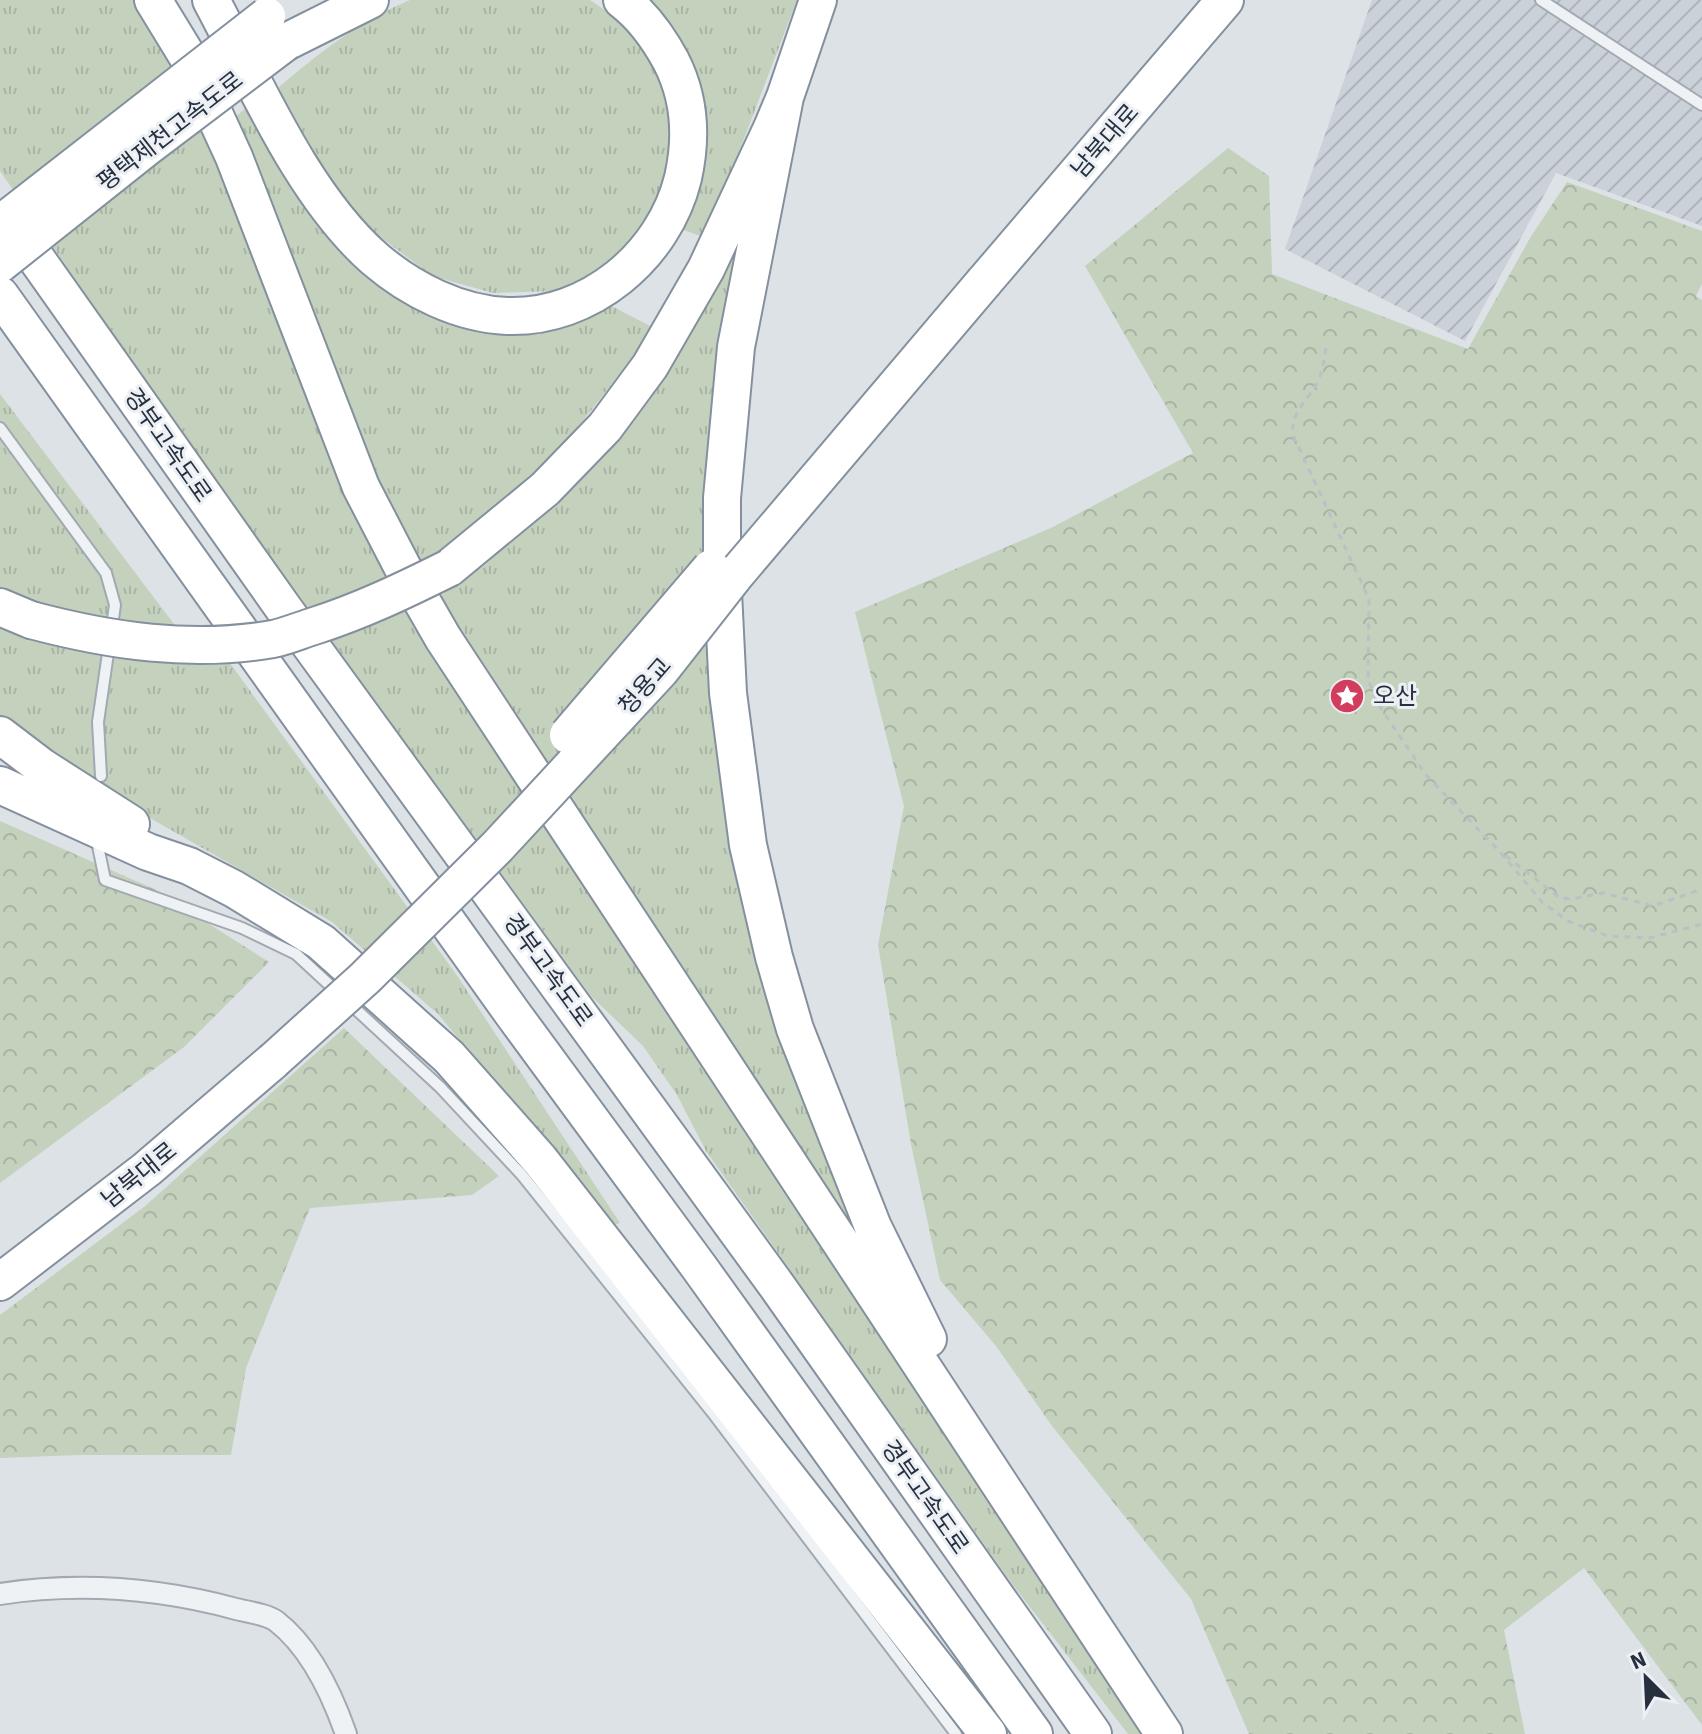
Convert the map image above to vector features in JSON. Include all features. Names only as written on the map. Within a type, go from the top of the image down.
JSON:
[{"type":"highway","points":[[153,0],[189,59],[234,157],[361,487],[435,625],[1164,1734]]},
{"type":"highway","points":[[211,0],[306,176],[374,258],[425,293],[455,306],[506,316],[545,312],[584,300],[613,282],[639,259],[663,230],[678,198],[687,158],[688,113],[679,77],[660,40],[635,10],[622,0]]},
{"type":"highway","name":"평택제천고속도로","points":[[0,224],[280,19],[341,0]]},
{"type":"highway","points":[[280,19],[370,0]]},
{"type":"highway","points":[[15,613],[75,632],[144,644],[214,645],[275,638],[359,611],[449,568],[545,489],[605,427],[650,366],[706,269],[785,97],[818,0]]},
{"type":"highway","name":"남북대로","points":[[976,276],[1198,0]]},
{"type":"highway","name":"남북대로","points":[[976,276],[1225,0]]},
{"type":"highway","name":"평택제천고속도로","points":[[0,264],[146,148],[280,19]]},
{"type":"highway","points":[[785,97],[736,347],[722,498],[728,693],[748,845],[774,957],[795,1029],[873,1227],[929,1342],[1059,1570]]},
{"type":"highway","name":"경부고속도로","points":[[0,208],[284,609],[777,1286],[1093,1734]]},
{"type":"highway","name":"청용교","points":[[267,1054],[365,978],[497,847],[661,670],[976,276]]},
{"type":"highway","name":"경부고속도로","points":[[0,295],[513,1014],[1034,1734]]},
{"type":"highway","points":[[0,735],[42,767],[149,835],[189,866]]},
{"type":"highway","points":[[0,785],[148,852],[189,866],[234,889],[321,942],[449,1057],[549,1171],[988,1734]]},
{"type":"highway","name":"남북대로","points":[[0,1257],[165,1127],[267,1054]]},
{"type":"highway","name":"남북대로","points":[[0,1282],[147,1169],[267,1054]]},
{"type":"street","points":[[0,1594],[40,1588],[115,1587],[205,1601],[275,1620],[308,1655],[337,1708],[346,1734]]},
{"type":"lane","points":[[1541,0],[1702,105]]},
{"type":"lane","points":[[0,428],[106,573],[115,605],[98,722],[101,776]]},
{"type":"lane","points":[[97,841],[105,880],[242,928],[296,954],[440,1087],[522,1175],[712,1412],[956,1734]]},
{"type":"path","points":[[1326,348],[1323,371],[1317,384],[1293,418],[1293,435],[1369,599],[1369,687],[1426,775],[1554,913],[1594,932],[1650,938],[1702,924]]},
{"type":"path","points":[[1500,852],[1560,898],[1603,893],[1653,906],[1702,889]]},
{"type":"shaded area","points":[[1372,0],[1702,0],[1702,226],[1556,173],[1465,341],[1285,249]]},
{"type":"green space","points":[[0,0],[143,0],[174,55],[321,415],[1150,1734],[1128,1734],[1013,1585],[706,1151],[677,1095],[643,1046],[591,996],[258,542],[0,171]]},
{"type":"green space","points":[[410,0],[590,0],[625,24],[659,76],[672,134],[663,185],[649,217],[630,243],[598,273],[556,291],[493,293],[432,276],[378,235],[336,191],[292,122],[279,87],[341,38],[374,17]]},
{"type":"green space","points":[[643,0],[797,0],[706,238],[673,226],[698,168]]},
{"type":"green space","points":[[256,99],[299,178],[475,320],[600,300],[654,328],[603,396],[520,488],[489,516],[418,562],[371,478],[232,120]]},
{"type":"green space","points":[[1228,148],[1269,176],[1272,274],[1468,349],[1530,238],[1567,182],[1702,231],[1702,284],[1696,296],[1702,300],[1702,1725],[1584,1568],[1504,1630],[1525,1734],[1249,1734],[1191,1599],[1052,1426],[996,1346],[940,1280],[911,1144],[878,945],[904,806],[855,612],[1053,527],[1193,453],[1085,266]]},
{"type":"green space","points":[[744,220],[727,756],[870,1259],[436,599],[486,564],[555,500]]},
{"type":"green space","points":[[0,394],[174,624],[227,659],[456,974],[620,1223],[613,1225],[438,1014],[332,922],[113,797],[0,720],[0,619],[25,629],[39,603],[0,588]]},
{"type":"green space","points":[[0,821],[154,889],[269,962],[184,1047],[0,1183]]},
{"type":"green space","points":[[344,1028],[499,1176],[472,1195],[310,1208],[246,1368],[231,1455],[0,1458],[0,1315],[144,1207]]},
{"type":"place","name":"오산","points":[[1347,696]]}]
